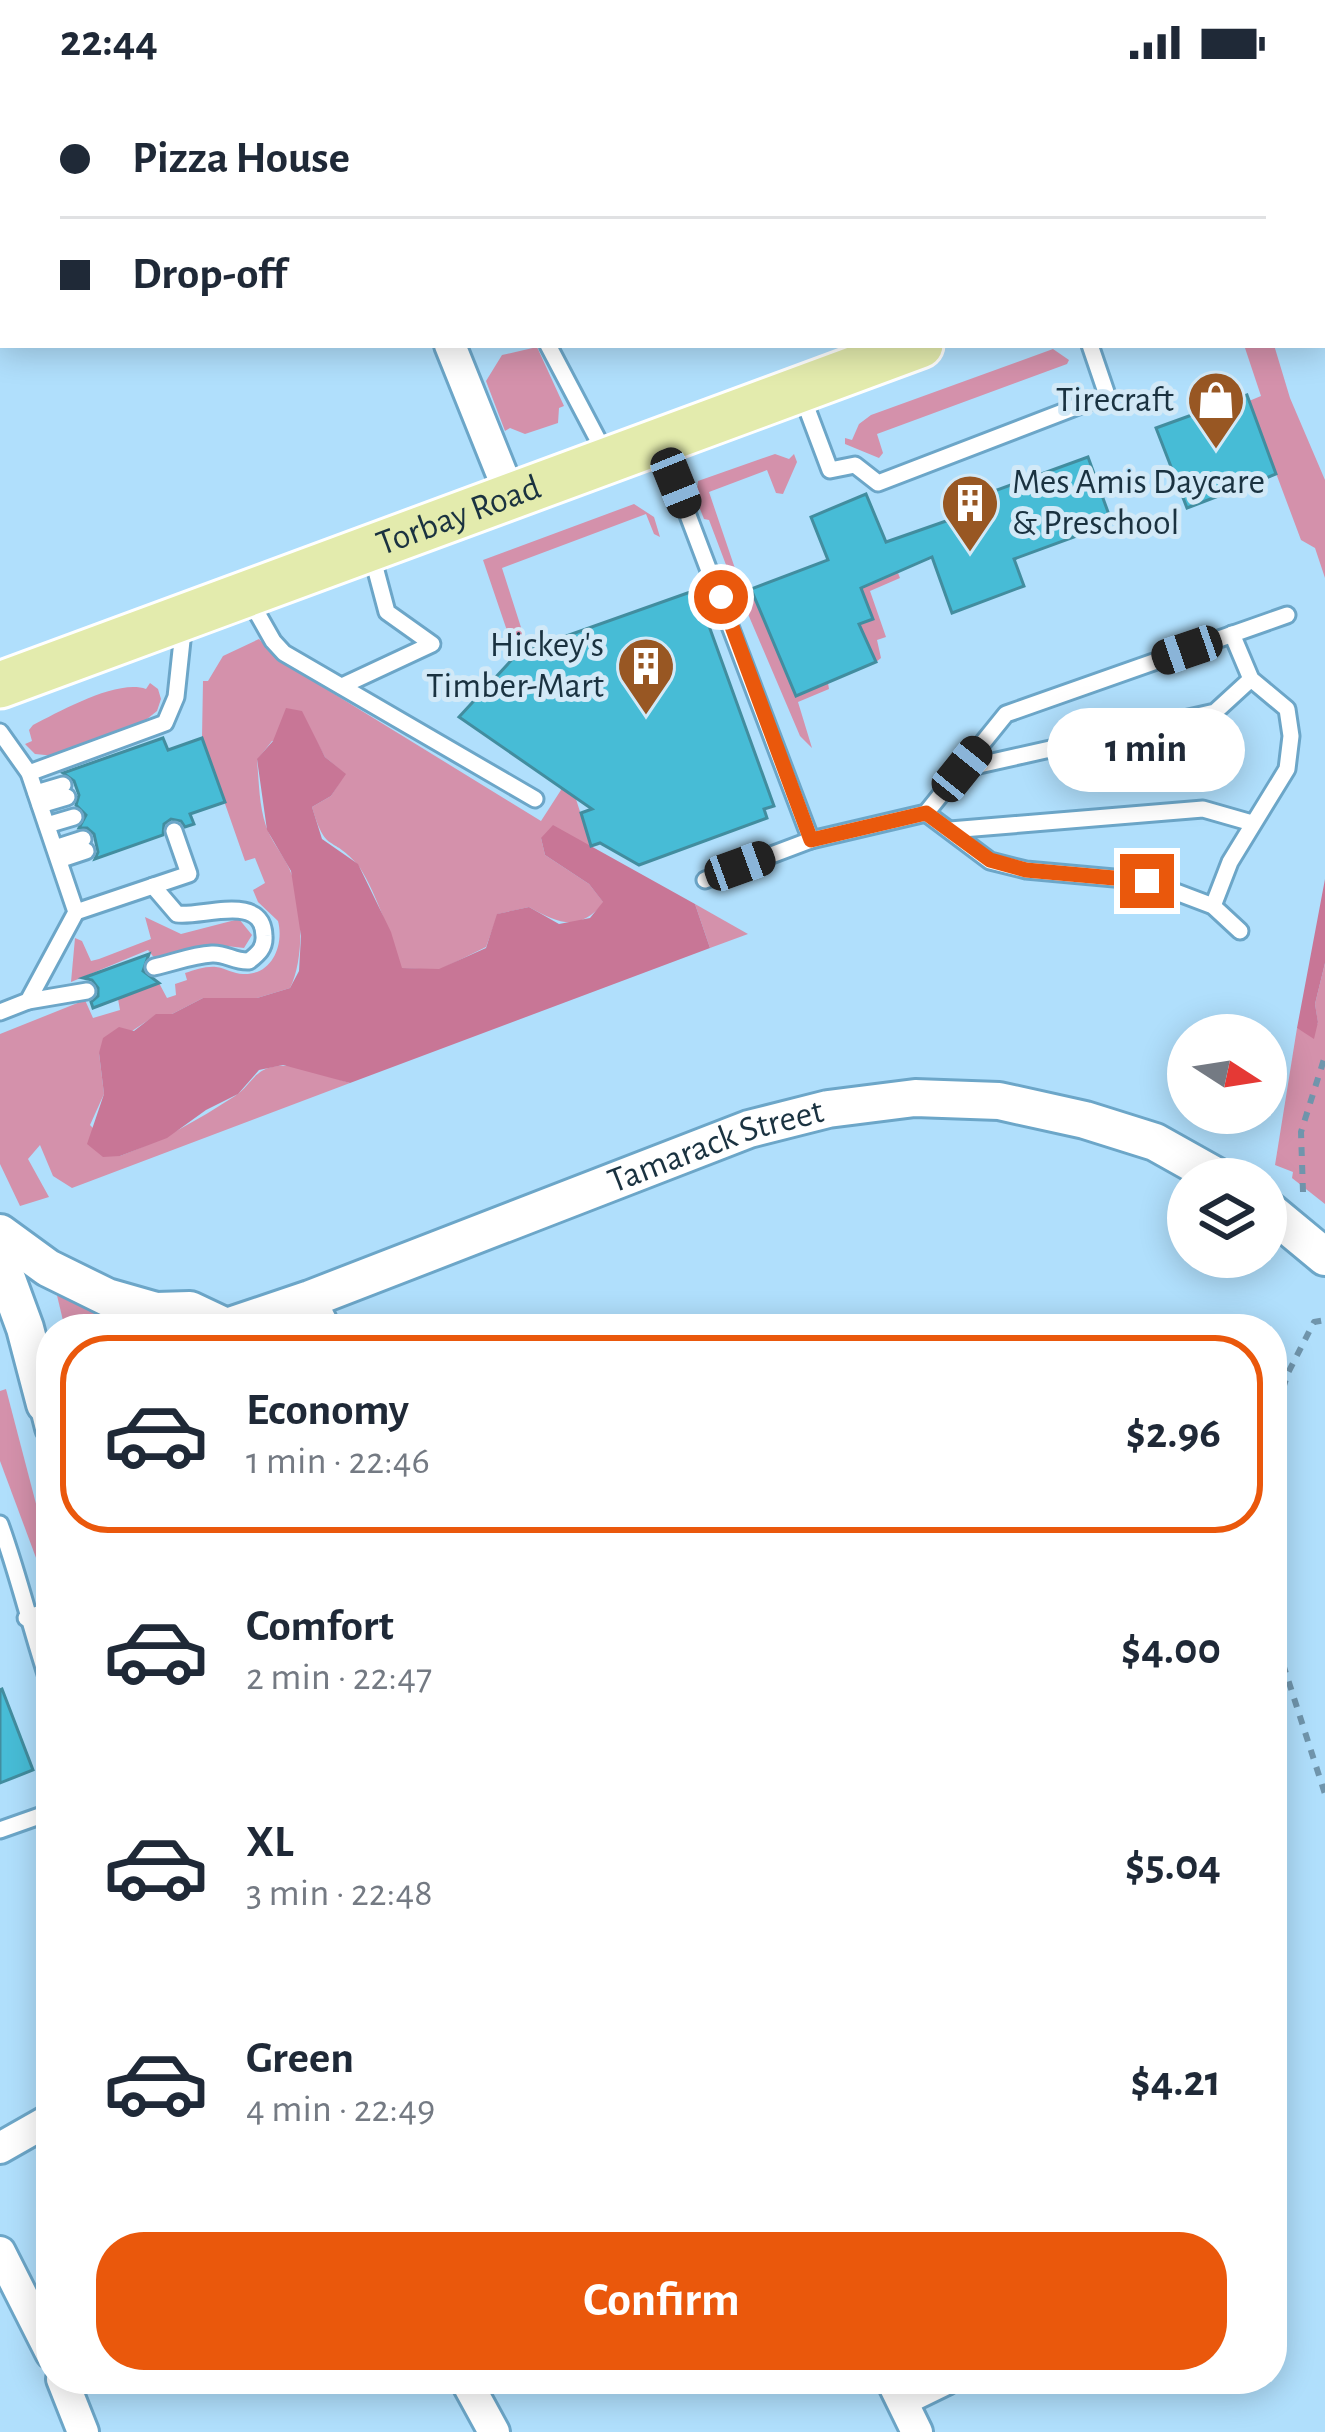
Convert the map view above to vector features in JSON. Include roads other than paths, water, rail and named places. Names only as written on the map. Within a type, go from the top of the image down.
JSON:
[{"type":"main road","name":"Torbay Road","points":[[0,685],[912,348]]},
{"type":"street","points":[[450,348],[511,497]]},
{"type":"street","name":"Tamarack Street","points":[[318,1314],[749,1129],[828,1108],[915,1098],[999,1101],[1085,1120],[1155,1142],[1184,1158]]},
{"type":"street","points":[[1287,1225],[1325,1257]]},
{"type":"street","points":[[0,1233],[48,1268],[106,1297],[156,1311],[198,1314]]},
{"type":"street","points":[[0,1260],[36,1364]]},
{"type":"street","points":[[0,2148],[36,2128]]},
{"type":"street","points":[[0,2252],[36,2323]]},
{"type":"street","points":[[68,2394],[83,2432]]},
{"type":"street","points":[[473,2394],[494,2432]]},
{"type":"street","points":[[899,2394],[917,2432]]},
{"type":"lane","points":[[550,348],[608,460]]},
{"type":"lane","points":[[800,391],[830,470],[855,466],[878,483],[1107,394],[1091,348]]},
{"type":"lane","points":[[660,442],[811,840]]},
{"type":"lane","points":[[342,686],[433,644],[387,612],[370,549]]},
{"type":"lane","points":[[247,595],[272,641],[284,652],[535,799]]},
{"type":"lane","points":[[705,880],[811,840],[926,813],[1006,714],[1287,615]]},
{"type":"lane","points":[[29,773],[141,740],[165,723],[173,711],[184,619]]},
{"type":"lane","points":[[1213,906],[1230,862],[1287,769],[1291,736],[1287,709],[1251,679],[1232,634]]},
{"type":"lane","points":[[962,769],[1215,712],[1251,679]]},
{"type":"lane","points":[[0,732],[29,773],[76,912]]},
{"type":"lane","points":[[38,799],[65,791]]},
{"type":"lane","points":[[950,830],[1203,809],[1252,823]]},
{"type":"lane","points":[[926,813],[990,860],[1026,870],[1147,881],[1213,906],[1240,931]]},
{"type":"lane","points":[[47,825],[74,817]]},
{"type":"lane","points":[[28,1001],[76,912],[189,874],[174,831]]},
{"type":"lane","points":[[57,854],[84,845]]},
{"type":"lane","points":[[153,886],[177,914],[236,909],[252,914],[264,935],[263,945],[249,961],[236,962],[220,953],[154,968]]},
{"type":"lane","points":[[0,1012],[28,1001],[87,991]]},
{"type":"lane","points":[[0,1524],[22,1583],[26,1618],[36,1646]]},
{"type":"lane","points":[[26,1618],[36,1615]]},
{"type":"lane","points":[[0,1830],[36,1817]]},
{"type":"place","name":"Tirecraft","points":[[1216,451]]},
{"type":"place","name":"Mes Amis Daycare & Preschool","points":[[970,554]]},
{"type":"place","name":"Hickey's Timber-Mart","points":[[646,717]]}]
